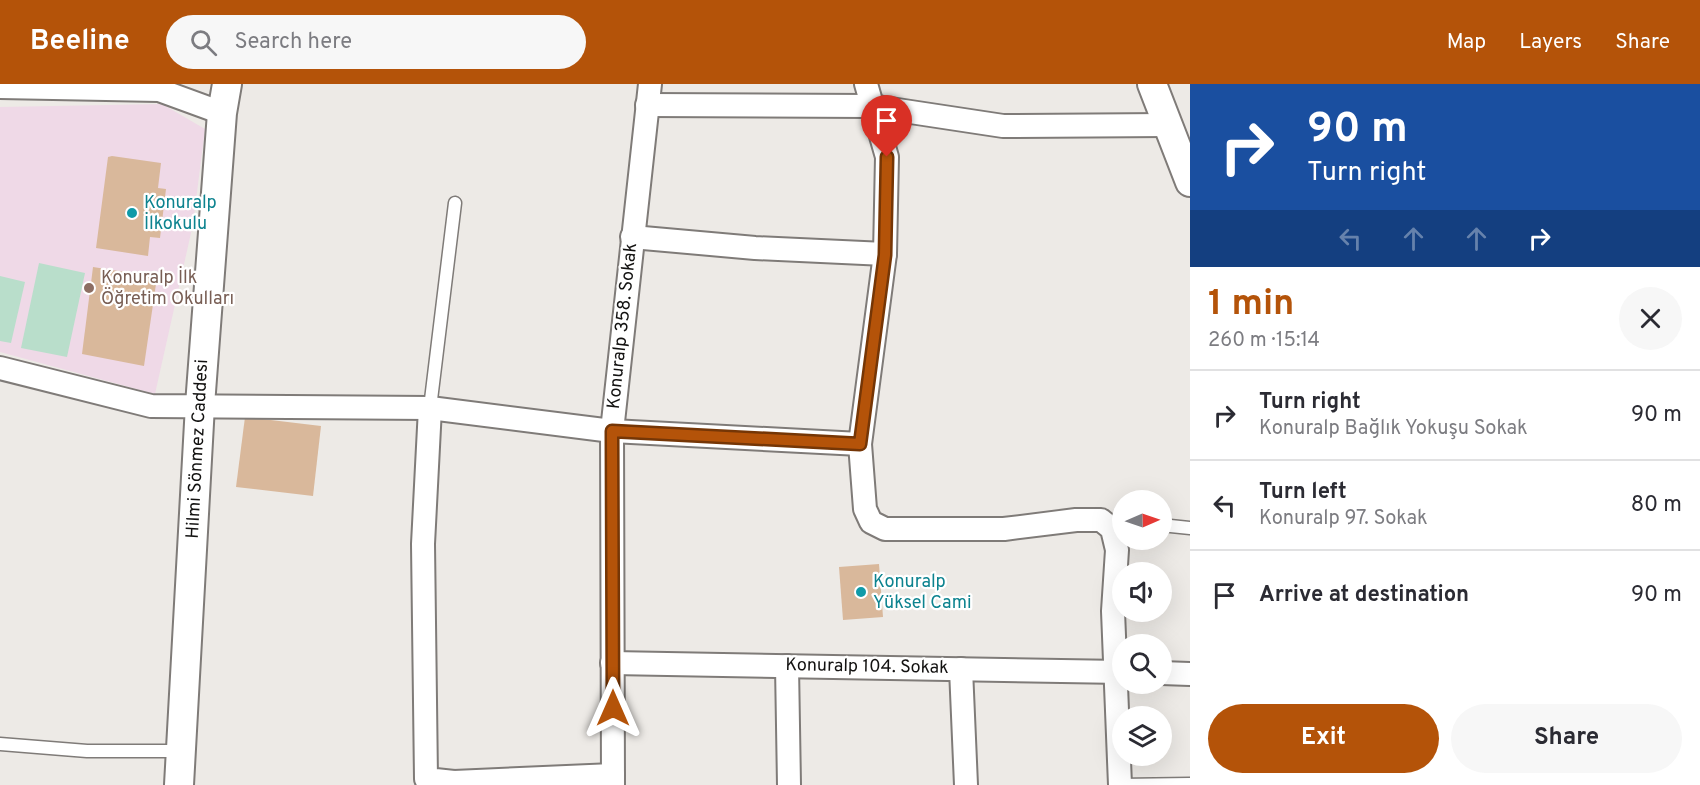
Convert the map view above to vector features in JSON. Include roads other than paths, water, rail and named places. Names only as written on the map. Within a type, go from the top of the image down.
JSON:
[{"type":"street","name":"Hilmi Sönmez Caddesi","points":[[179,785],[200,405],[222,113],[227,84]]},
{"type":"street","points":[[866,84],[887,157],[885,255],[860,444],[865,509],[871,522],[885,529],[1004,530],[1076,520],[1101,520],[1112,526]]},
{"type":"street","points":[[1152,84],[1190,182]]},
{"type":"street","points":[[0,87],[159,90],[222,113]]},
{"type":"street","points":[[649,94],[871,106],[1003,126],[1168,125]]},
{"type":"street","name":"Konuralp 358. Sokak","points":[[613,780],[612,431],[649,94]]},
{"type":"street","points":[[632,237],[755,248],[885,255]]},
{"type":"street","points":[[0,368],[151,406],[430,408],[612,431],[860,444]]},
{"type":"street","points":[[430,408],[423,544],[426,778],[454,783],[613,780]]},
{"type":"street","points":[[1115,634],[1113,611],[1117,550]]},
{"type":"street","name":"Konuralp 104. Sokak","points":[[612,663],[1112,672]]},
{"type":"street","points":[[787,666],[789,785]]},
{"type":"street","points":[[961,669],[966,785]]},
{"type":"street","points":[[1172,673],[1190,674]]},
{"type":"street","points":[[1118,694],[1120,785]]},
{"type":"lane","points":[[430,408],[455,203]]},
{"type":"lane","points":[[1172,526],[1190,528]]},
{"type":"lane","points":[[0,744],[87,751],[181,751]]},
{"type":"lane","points":[[1120,785],[1190,784]]},
{"type":"place","name":"Konuralp İlkokulu","points":[[132,213]]},
{"type":"place","name":"Konuralp İlk Öğretim Okulları","points":[[89,288]]},
{"type":"place","name":"Konuralp Yüksel Cami","points":[[861,592]]}]
